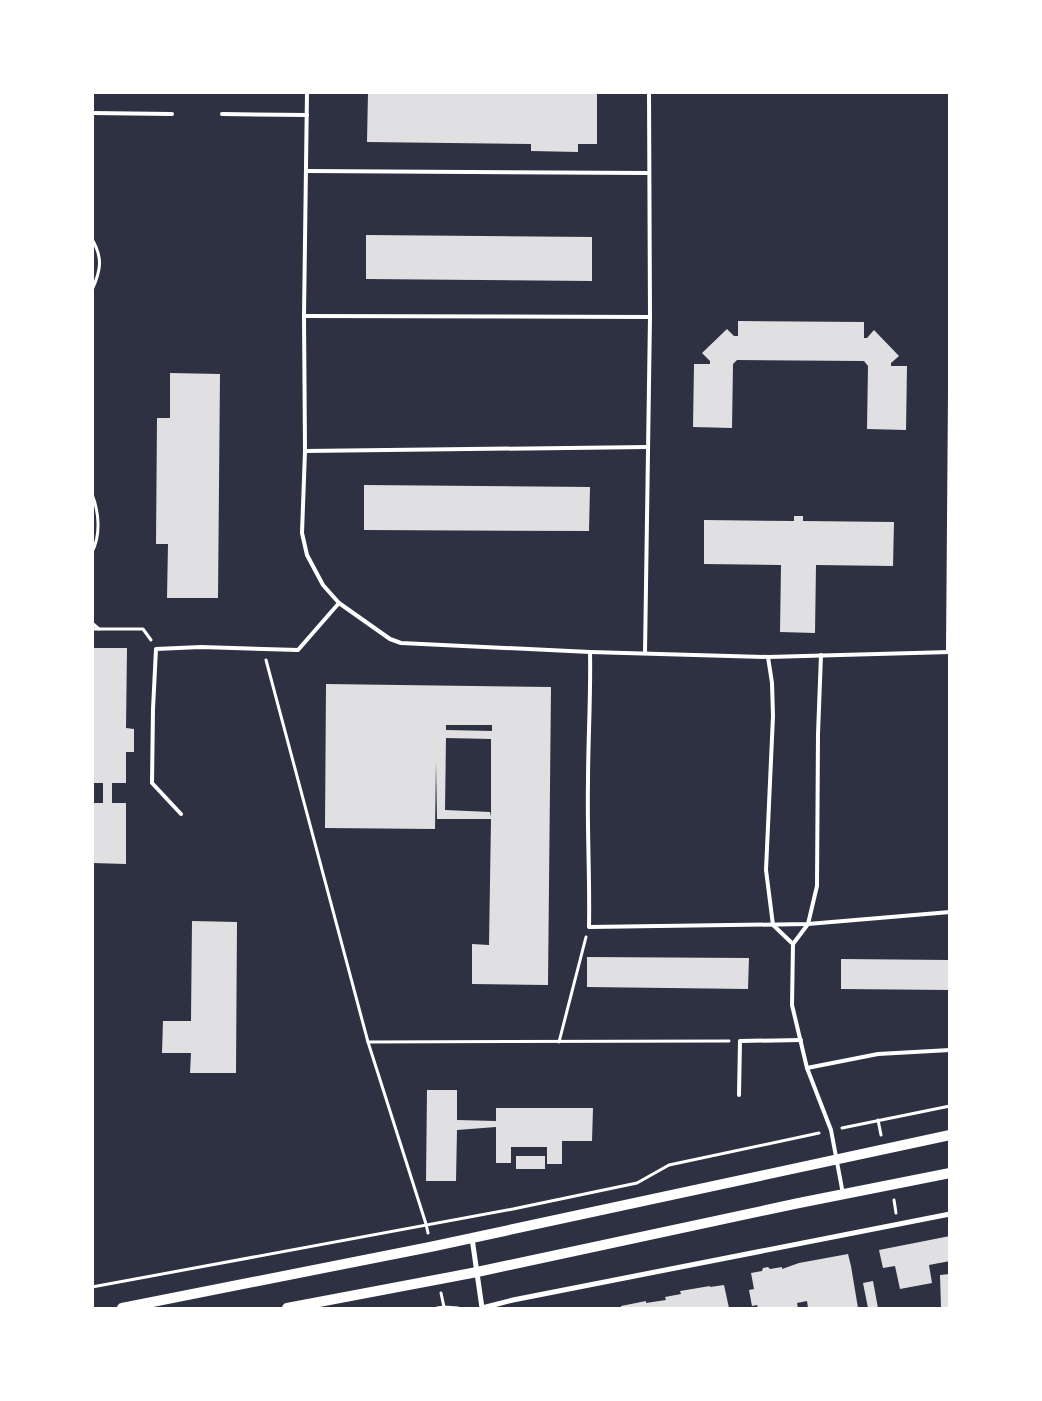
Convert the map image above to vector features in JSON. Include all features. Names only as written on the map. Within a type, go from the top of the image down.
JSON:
[{"type":"main road","points":[[122,1308],[472,1238],[950,1135]]},
{"type":"main road","points":[[288,1308],[477,1272],[950,1173]]},
{"type":"street","points":[[472,1238],[482,1308],[734,1255],[950,1214]]},
{"type":"lane","points":[[307,92],[304,316],[305,451],[302,532],[307,556],[323,585],[339,603],[390,640],[401,643],[590,652],[768,657],[949,652],[950,394]]},
{"type":"lane","points":[[645,653],[650,316],[649,92]]},
{"type":"lane","points":[[92,113],[172,114]]},
{"type":"lane","points":[[222,114],[307,115]]},
{"type":"lane","points":[[306,170],[649,173]]},
{"type":"lane","points":[[304,316],[650,316]]},
{"type":"lane","points":[[305,451],[648,447]]},
{"type":"lane","points":[[181,814],[152,783],[156,649],[201,647],[298,650],[339,603]]},
{"type":"lane","points":[[590,652],[588,783],[590,887],[588,927],[808,924],[950,912]]},
{"type":"lane","points":[[821,655],[818,734],[818,886],[808,924],[793,944],[792,1005],[807,1068],[831,1130],[843,1194]]},
{"type":"lane","points":[[768,657],[772,683],[773,716],[766,870],[773,925],[793,944]]},
{"type":"lane","points":[[739,1094],[740,1042],[801,1040]]},
{"type":"lane","points":[[807,1068],[878,1054],[950,1050]]},
{"type":"path","points":[[92,239],[101,259],[99,275],[92,290]]},
{"type":"path","points":[[92,494],[96,502],[99,533],[92,552]]},
{"type":"path","points":[[92,623],[99,629]]},
{"type":"path","points":[[92,629],[143,629],[156,649]]},
{"type":"path","points":[[263,649],[368,1042],[426,1224]]},
{"type":"path","points":[[559,1042],[588,927]]},
{"type":"path","points":[[368,1042],[740,1042]]},
{"type":"path","points":[[92,1287],[513,1209],[637,1183],[669,1165],[950,1106]]},
{"type":"path","points":[[892,1192],[897,1216]]},
{"type":"path","points":[[437,1308],[458,1308]]},
{"type":"building","points":[[368,92],[597,92],[597,144],[578,144],[578,152],[531,151],[531,144],[367,142]]},
{"type":"building","points":[[366,235],[592,237],[592,281],[366,279]]},
{"type":"building","points":[[738,321],[864,322],[864,338],[867,338],[874,330],[899,356],[891,363],[891,366],[907,366],[906,430],[867,429],[868,366],[864,361],[737,360],[733,364],[732,428],[693,427],[694,364],[710,364],[710,361],[702,353],[727,329],[734,336],[738,336]]},
{"type":"building","points":[[170,373],[220,374],[218,598],[167,598],[168,544],[156,544],[157,418],[170,418]]},
{"type":"building","points":[[364,485],[590,487],[589,531],[364,530]]},
{"type":"building","points":[[794,516],[803,516],[803,521],[894,522],[893,566],[816,565],[815,633],[780,632],[781,565],[704,564],[704,520],[794,521]]},
{"type":"building","points":[[92,648],[127,648],[126,728],[134,729],[134,752],[126,752],[126,783],[112,783],[112,803],[126,803],[126,864],[92,863],[92,803],[103,803],[103,783],[92,783]]},
{"type":"building","points":[[326,684],[551,687],[548,985],[472,984],[472,944],[489,945],[491,819],[437,819],[436,761],[435,829],[325,828]],"holes":[[[446,725],[492,725],[492,731],[446,730]],[[446,738],[491,739],[491,817],[490,812],[445,810]]]},
{"type":"building","points":[[192,921],[237,922],[236,1073],[190,1073],[191,1053],[162,1053],[163,1021],[191,1021]]},
{"type":"building","points":[[587,957],[749,958],[748,989],[587,987]]},
{"type":"building","points":[[841,959],[950,960],[950,990],[841,989]]},
{"type":"building","points":[[427,1090],[457,1090],[457,1120],[496,1121],[496,1108],[593,1108],[592,1141],[562,1141],[562,1164],[547,1164],[547,1147],[511,1147],[511,1163],[496,1163],[496,1127],[457,1130],[456,1181],[426,1181]]},
{"type":"building","points":[[516,1156],[545,1156],[545,1169],[516,1169]]},
{"type":"building","points":[[950,1236],[950,1261],[929,1265],[932,1283],[900,1289],[895,1266],[883,1268],[879,1250]]},
{"type":"building","points":[[848,1254],[858,1308],[808,1308],[807,1301],[797,1303],[798,1308],[758,1308],[757,1305],[752,1306],[749,1290],[754,1289],[751,1273],[762,1271],[763,1268],[768,1267],[770,1269],[782,1267],[782,1269],[799,1263]]},
{"type":"building","points":[[950,1274],[950,1308],[941,1308],[940,1275]]},
{"type":"building","points":[[873,1281],[878,1308],[868,1308],[863,1283]]},
{"type":"building","points":[[724,1285],[729,1308],[621,1308],[621,1306],[646,1301],[646,1303],[666,1300],[665,1297],[681,1294],[680,1291]]}]
